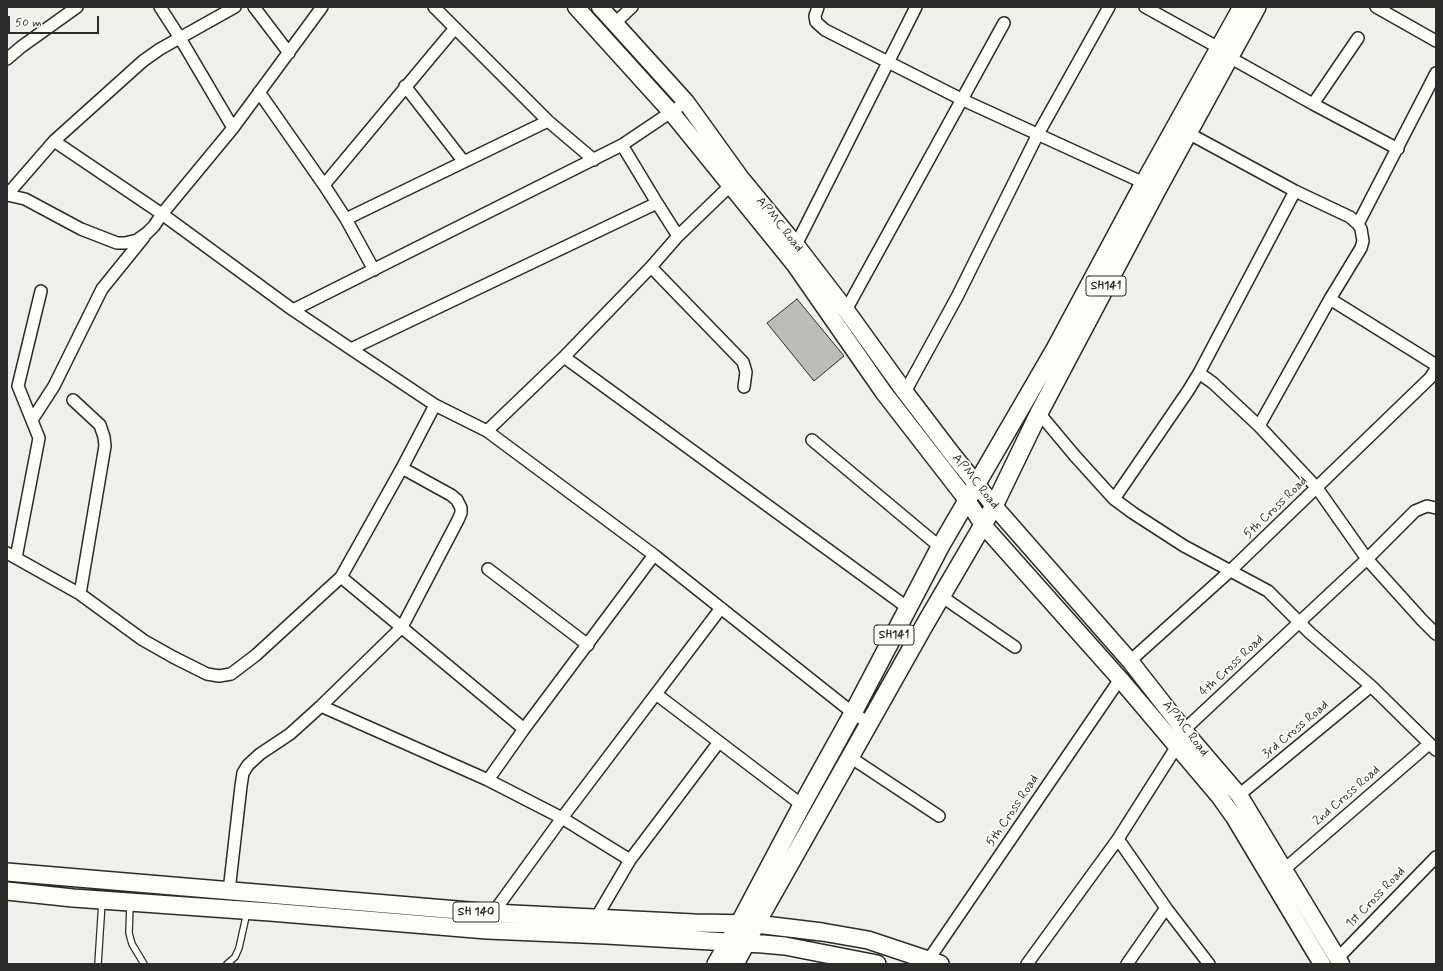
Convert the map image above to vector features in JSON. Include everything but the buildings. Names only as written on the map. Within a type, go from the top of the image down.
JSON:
[{"type":"main road","name":"SH141","points":[[941,596],[994,506],[1039,413],[1188,133],[1242,7]]},
{"type":"main road","name":"SH141","points":[[716,964],[853,713],[940,548],[1056,349],[1144,183],[1224,52],[1257,7]]},
{"type":"main road","points":[[735,964],[756,924],[941,596]]},
{"type":"main road","name":"SH 140","points":[[7,872],[493,913],[694,923],[756,924],[822,932],[868,940],[935,962]]},
{"type":"main road","name":"SH 140","points":[[7,891],[102,900],[247,910],[487,930],[614,935],[785,946],[857,962],[876,964]]},
{"type":"street","points":[[7,59],[20,47],[76,7]]},
{"type":"street","points":[[147,233],[137,240],[117,243],[81,229],[25,199],[7,195],[24,174],[54,142],[143,61],[160,49],[235,7]]},
{"type":"street","points":[[254,7],[289,53]]},
{"type":"street","points":[[32,420],[54,386],[102,289],[233,128],[322,7]]},
{"type":"street","points":[[434,7],[548,121],[594,160]]},
{"type":"street","name":"APMC Road","points":[[576,7],[735,182],[796,245],[846,310],[905,392],[994,506],[1130,661],[1184,730],[1239,795],[1284,870],[1333,962]]},
{"type":"street","name":"APMC Road","points":[[600,7],[686,102],[735,182],[884,393],[967,500],[983,525],[1120,679],[1219,796],[1234,817],[1271,880],[1333,962]]},
{"type":"street","points":[[615,23],[632,7]]},
{"type":"street","points":[[818,7],[815,16],[816,22],[825,30],[962,100],[1144,183]]},
{"type":"street","points":[[796,245],[916,7]]},
{"type":"street","points":[[905,392],[957,297],[1038,134],[1109,7]]},
{"type":"street","points":[[1145,7],[1313,104],[1398,149]]},
{"type":"street","points":[[1376,7],[1436,41]]},
{"type":"street","points":[[161,8],[233,128]]},
{"type":"street","points":[[846,310],[1004,23]]},
{"type":"street","points":[[324,185],[454,28]]},
{"type":"street","points":[[1313,104],[1358,38]]},
{"type":"street","points":[[1358,224],[1436,73]]},
{"type":"street","points":[[405,86],[464,162]]},
{"type":"street","points":[[259,92],[324,185],[346,220],[374,270]]},
{"type":"street","points":[[293,310],[594,160],[622,145],[686,102]]},
{"type":"street","points":[[346,220],[548,121]]},
{"type":"street","points":[[1188,133],[1295,191],[1350,217],[1362,229],[1363,236],[1361,248],[1330,299],[1258,426]]},
{"type":"street","points":[[54,142],[162,214],[293,310],[351,349],[435,405],[487,431],[654,555],[853,713],[869,723]]},
{"type":"street","points":[[622,145],[678,236]]},
{"type":"street","points":[[487,431],[564,357],[651,267],[678,236],[735,182]]},
{"type":"street","points":[[1114,499],[1199,373],[1295,191]]},
{"type":"street","points":[[351,349],[657,203]]},
{"type":"street","points":[[651,267],[743,362],[746,372],[744,387]]},
{"type":"street","points":[[41,291],[18,386],[39,438],[11,556],[80,594],[143,640],[207,674],[219,676],[231,674],[256,656],[341,577],[402,468],[435,405]]},
{"type":"street","points":[[1330,299],[1436,365]]},
{"type":"street","points":[[564,357],[908,608]]},
{"type":"street","points":[[1199,373],[1213,383],[1258,426],[1317,488],[1367,559],[1436,634]]},
{"type":"street","name":"5th Cross Road","points":[[1130,661],[1230,571],[1434,378]]},
{"type":"street","points":[[73,400],[100,425],[105,446],[80,594]]},
{"type":"street","points":[[1039,413],[1114,499],[1184,546],[1268,591],[1299,622],[1371,686],[1432,747]]},
{"type":"street","points":[[812,440],[940,548]]},
{"type":"street","points":[[229,891],[243,773],[252,761],[290,734],[321,706],[402,628],[461,513],[460,504],[451,495],[402,468]]},
{"type":"street","name":"4th Cross Road","points":[[1184,730],[1367,559],[1415,511],[1427,506],[1436,508]]},
{"type":"street","points":[[488,780],[524,729],[654,555]]},
{"type":"street","points":[[488,569],[588,645]]},
{"type":"street","points":[[341,577],[524,729]]},
{"type":"street","points":[[941,596],[1015,647]]},
{"type":"street","points":[[493,913],[562,818],[721,608]]},
{"type":"street","name":"5th Cross Road","points":[[935,962],[1120,679]]},
{"type":"street","name":"3rd Cross Road","points":[[1239,795],[1371,686]]},
{"type":"street","points":[[656,694],[802,805]]},
{"type":"street","points":[[321,706],[488,780],[562,818],[630,860]]},
{"type":"street","points":[[596,918],[630,860],[720,742]]},
{"type":"street","points":[[1027,964],[1118,839],[1177,746]]},
{"type":"street","name":"2nd Cross Road","points":[[1271,880],[1432,747]]},
{"type":"street","points":[[850,757],[939,816]]},
{"type":"street","points":[[1118,839],[1166,908],[1209,964]]},
{"type":"street","name":"1st Cross Road","points":[[1333,962],[1436,857]]},
{"type":"street","points":[[1126,964],[1166,908]]},
{"type":"lane","points":[[98,964],[102,900]]},
{"type":"lane","points":[[130,902],[129,933],[132,944],[144,964]]},
{"type":"lane","points":[[227,964],[235,957],[239,948],[247,910]]}]
